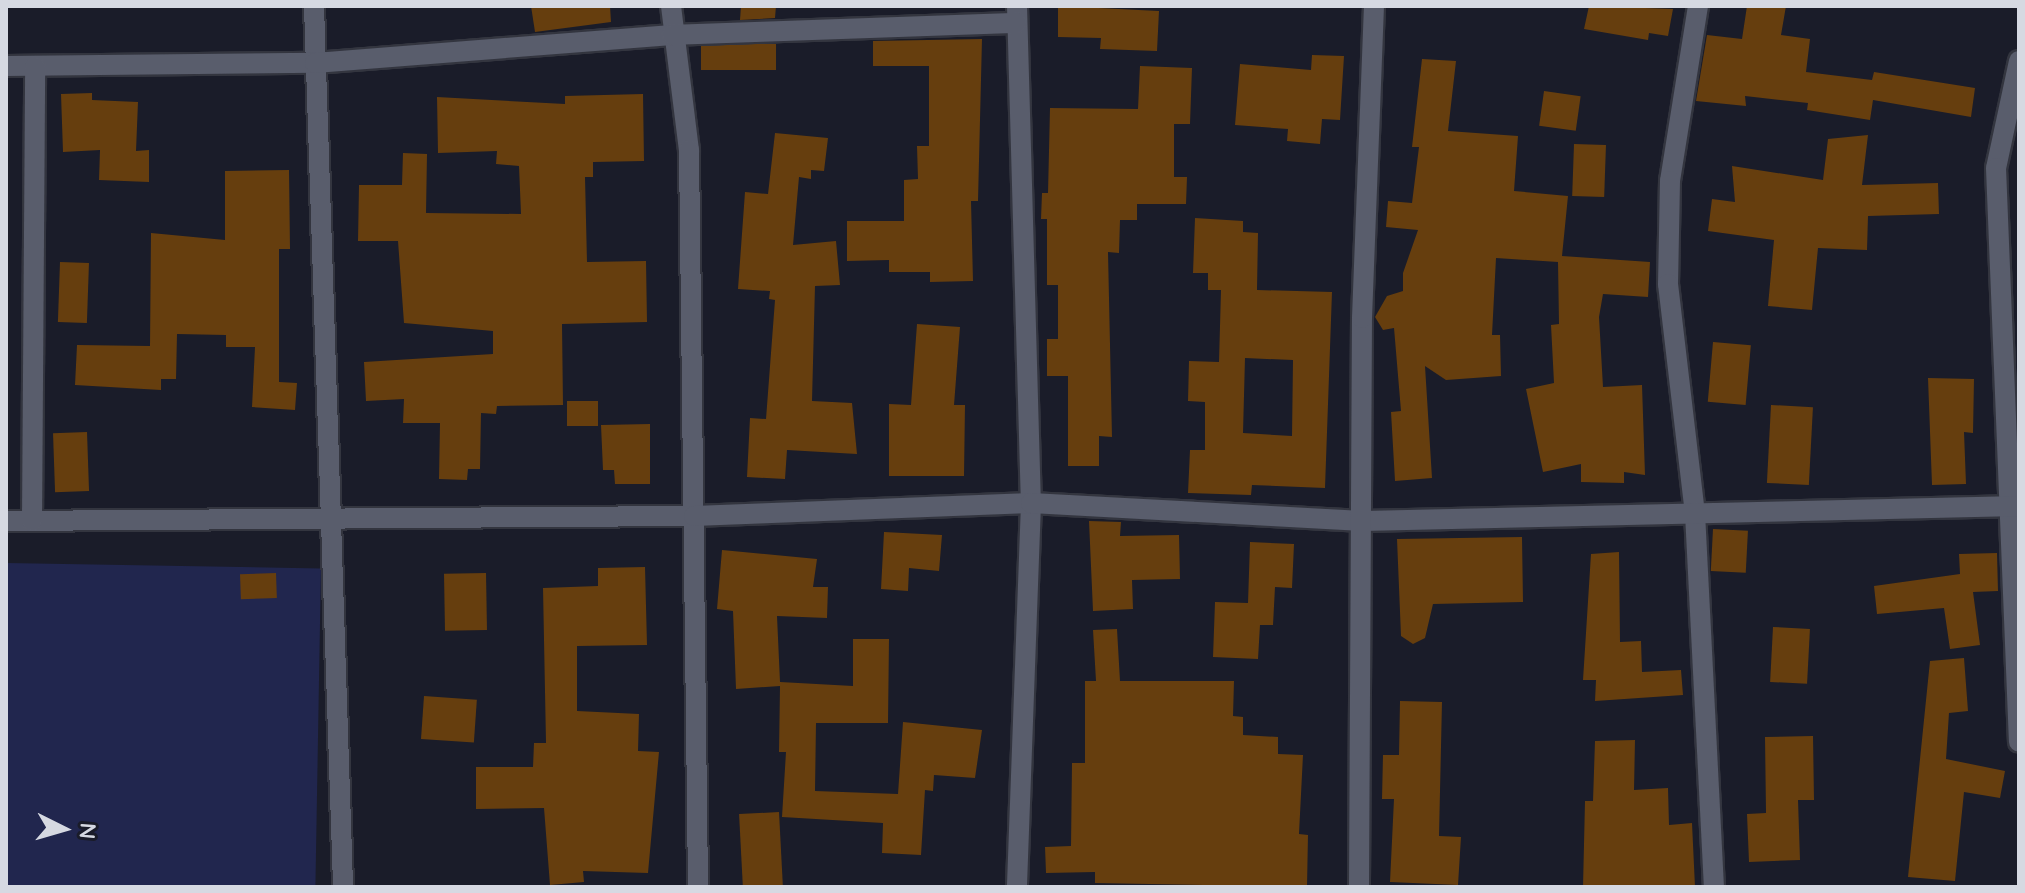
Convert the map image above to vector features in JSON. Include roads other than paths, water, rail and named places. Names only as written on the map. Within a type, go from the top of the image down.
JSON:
[{"type":"street","points":[[314,6],[334,519],[343,887]]},
{"type":"street","points":[[671,6],[672,35],[689,150],[698,887]]},
{"type":"street","points":[[1359,887],[1362,318],[1374,6]]},
{"type":"street","points":[[1698,6],[1670,181],[1668,284],[1695,513],[1714,887]]},
{"type":"street","points":[[6,66],[315,63],[672,35],[1017,14],[1031,503],[1017,887]]},
{"type":"street","points":[[2019,61],[1996,168],[2003,237],[2014,506],[2019,742]]},
{"type":"street","points":[[32,521],[35,67]]},
{"type":"street","points":[[6,521],[694,516],[1031,503],[1363,521],[2014,506]]}]
